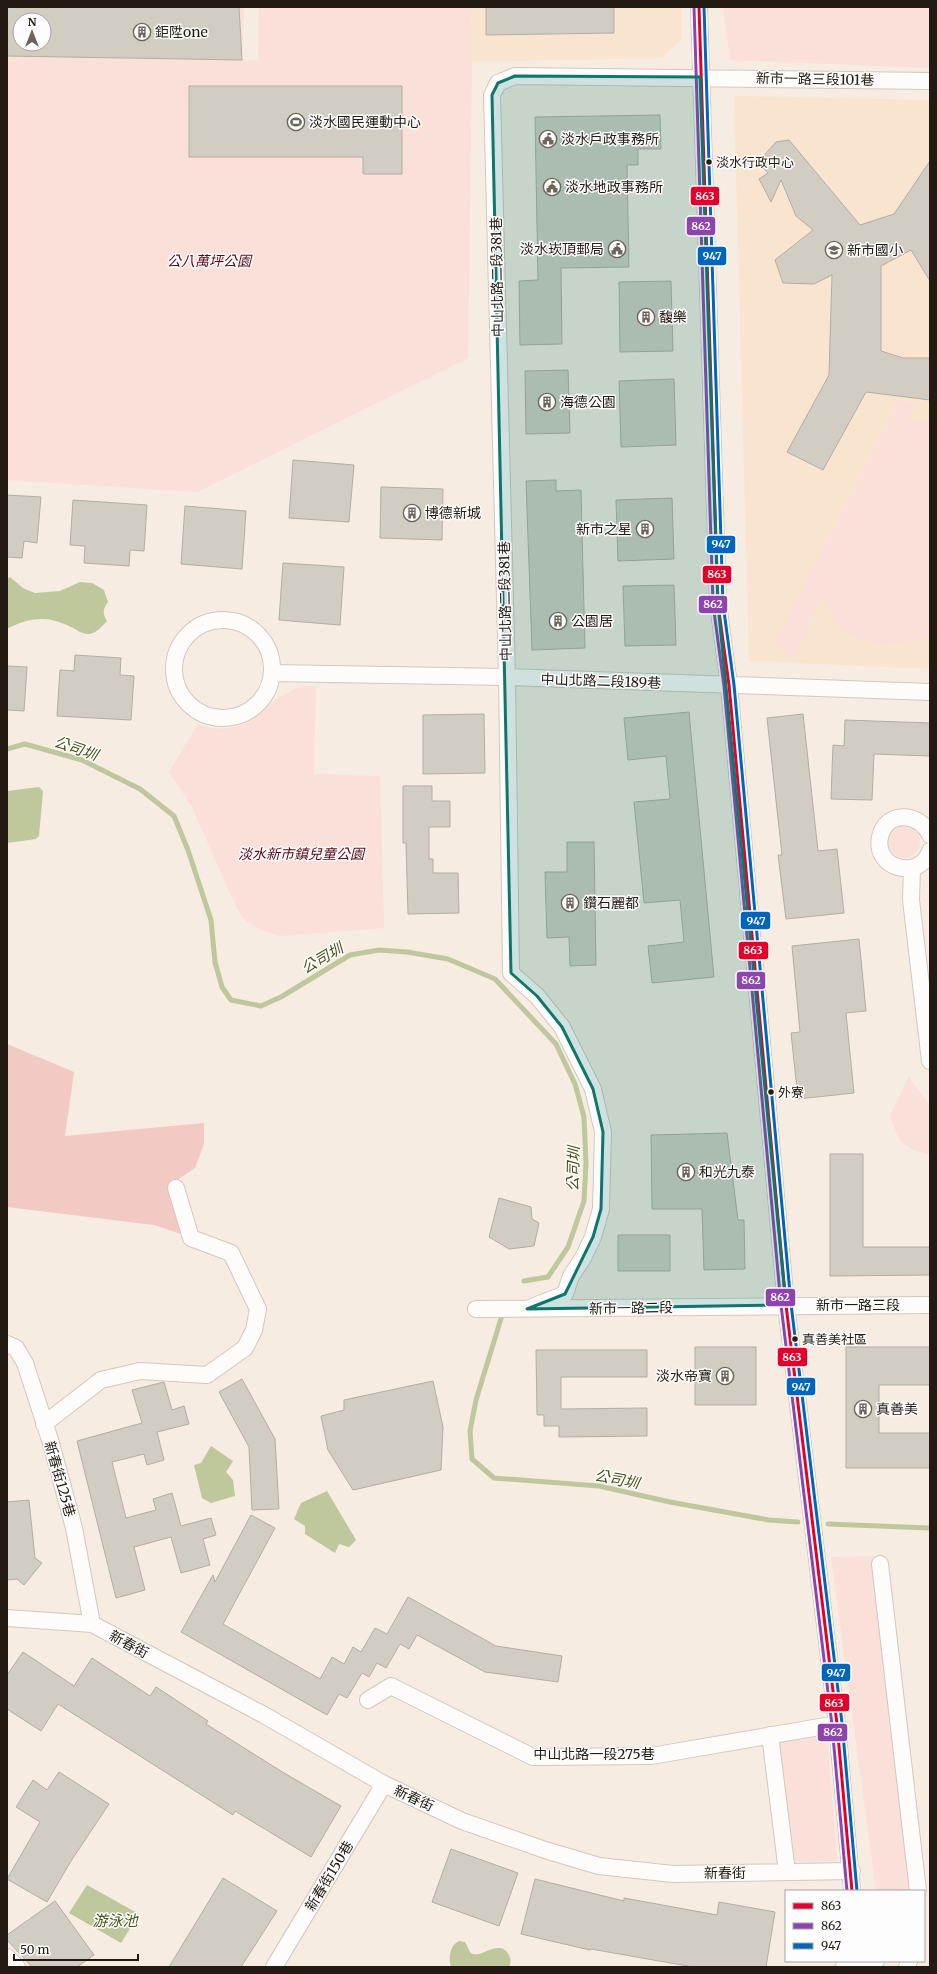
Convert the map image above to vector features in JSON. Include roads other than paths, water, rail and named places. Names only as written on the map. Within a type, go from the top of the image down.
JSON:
[{"type":"street","points":[[699,7],[700,77],[718,604],[728,685],[786,1305],[837,1724],[852,1871],[852,1890]]},
{"type":"street","name":"中山北路二段381巷","points":[[527,1309],[565,1294],[571,1276],[583,1258],[593,1236],[601,1209],[603,1132],[593,1089],[562,1028],[537,996],[511,973],[507,677],[492,95],[498,82],[515,76],[700,77]]},
{"type":"street","name":"新市一路三段101巷","points":[[700,77],[930,81]]},
{"type":"street","points":[[224,620],[236,622],[251,629],[264,640],[271,656],[272,673],[269,688],[261,701],[249,711],[234,717],[219,718],[204,714],[190,706],[181,694],[175,680],[174,664],[178,648],[188,634],[202,624],[224,620]]},
{"type":"street","name":"中山北路二段189巷","points":[[272,673],[507,677],[930,692]]},
{"type":"street","points":[[930,835],[922,823],[907,817],[894,820],[884,828],[880,837],[879,846],[887,862],[903,869],[912,868],[926,860],[930,851]]},
{"type":"street","points":[[912,868],[911,900],[930,1061]]},
{"type":"street","points":[[44,1424],[101,1380],[140,1371],[207,1375],[245,1348],[254,1330],[258,1309],[231,1253],[192,1238],[176,1188]]},
{"type":"street","name":"新市一路三段","points":[[786,1305],[930,1305]]},
{"type":"street","name":"新市一路二段","points":[[476,1309],[786,1305]]},
{"type":"street","name":"新春街125巷","points":[[7,1344],[16,1348],[25,1363],[44,1424],[74,1528],[92,1624]]},
{"type":"street","points":[[880,1564],[918,1890]]},
{"type":"street","name":"新春街","points":[[7,1618],[92,1624],[264,1715],[384,1784],[462,1821],[545,1850],[599,1866],[673,1874],[852,1871]]},
{"type":"street","name":"中山北路一段275巷","points":[[368,1700],[391,1686],[533,1757],[651,1756],[837,1724]]},
{"type":"street","points":[[770,1735],[787,1872]]},
{"type":"street","name":"新春街150巷","points":[[274,1967],[384,1784]]},
{"type":"street","points":[[7,1957],[17,1967]]},
{"type":"street","points":[[858,1967],[873,1962]]},
{"type":"water","points":[[10,577],[23,588],[35,593],[60,591],[80,582],[92,583],[104,590],[108,602],[104,611],[104,616],[107,621],[97,631],[90,634],[81,632],[59,622],[44,619],[29,620],[7,629],[7,579]]},
{"type":"water","points":[[39,787],[43,791],[39,836],[36,839],[7,843],[7,791]]},
{"type":"water","points":[[211,1446],[233,1461],[226,1472],[233,1480],[235,1496],[211,1503],[202,1498],[194,1465],[201,1463]]},
{"type":"water","points":[[327,1491],[356,1540],[349,1547],[339,1544],[335,1553],[305,1534],[305,1526],[294,1519],[301,1503]]},
{"type":"water","name":"游泳池","points":[[87,1885],[139,1914],[121,1943],[69,1913]]},
{"type":"water","points":[[459,1941],[465,1942],[470,1952],[475,1954],[495,1948],[505,1950],[510,1958],[509,1967],[451,1967],[450,1952],[454,1945]]},
{"type":"waterway","name":"公司圳","points":[[7,749],[25,744],[82,760],[140,789],[174,816],[188,850],[211,920],[215,962],[222,987],[231,1000],[261,1006],[281,997],[350,955],[379,950],[407,952],[448,959],[495,979],[556,1044],[575,1084],[584,1117],[586,1163],[584,1201],[568,1247],[548,1277],[524,1281]]},
{"type":"waterway","name":"公司圳","points":[[503,1312],[476,1400],[470,1431],[472,1459],[494,1478],[599,1486],[670,1502],[769,1520],[798,1522]]},
{"type":"waterway","name":"公司圳","points":[[828,1524],[930,1528]]},
{"type":"place","name":"鉅陞one","points":[[142,32]]},
{"type":"place","name":"淡水國民運動中心","points":[[296,122]]},
{"type":"place","name":"淡水戶政事務所","points":[[548,139]]},
{"type":"place","name":"淡水行政中心","points":[[709,162]]},
{"type":"place","name":"淡水地政事務所","points":[[552,187]]},
{"type":"place","name":"淡水崁頂郵局","points":[[617,249]]},
{"type":"place","name":"新市國小","points":[[834,250]]},
{"type":"place","name":"馥樂","points":[[646,317]]},
{"type":"place","name":"海德公園","points":[[547,402]]},
{"type":"place","name":"博德新城","points":[[412,513]]},
{"type":"place","name":"新市之星","points":[[645,529]]},
{"type":"place","name":"公園居","points":[[558,621]]},
{"type":"place","name":"鑽石麗都","points":[[570,903]]},
{"type":"place","name":"外寮","points":[[771,1092]]},
{"type":"place","name":"和光九泰","points":[[686,1172]]},
{"type":"place","name":"真善美社區","points":[[795,1339]]},
{"type":"place","name":"淡水帝寶","points":[[725,1376]]},
{"type":"place","name":"真善美","points":[[863,1409]]},
{"type":"park label","name":"公八萬坪公園","points":[[209,261]]},
{"type":"park label","name":"淡水新市鎮兒童公園","points":[[301,854]]}]
